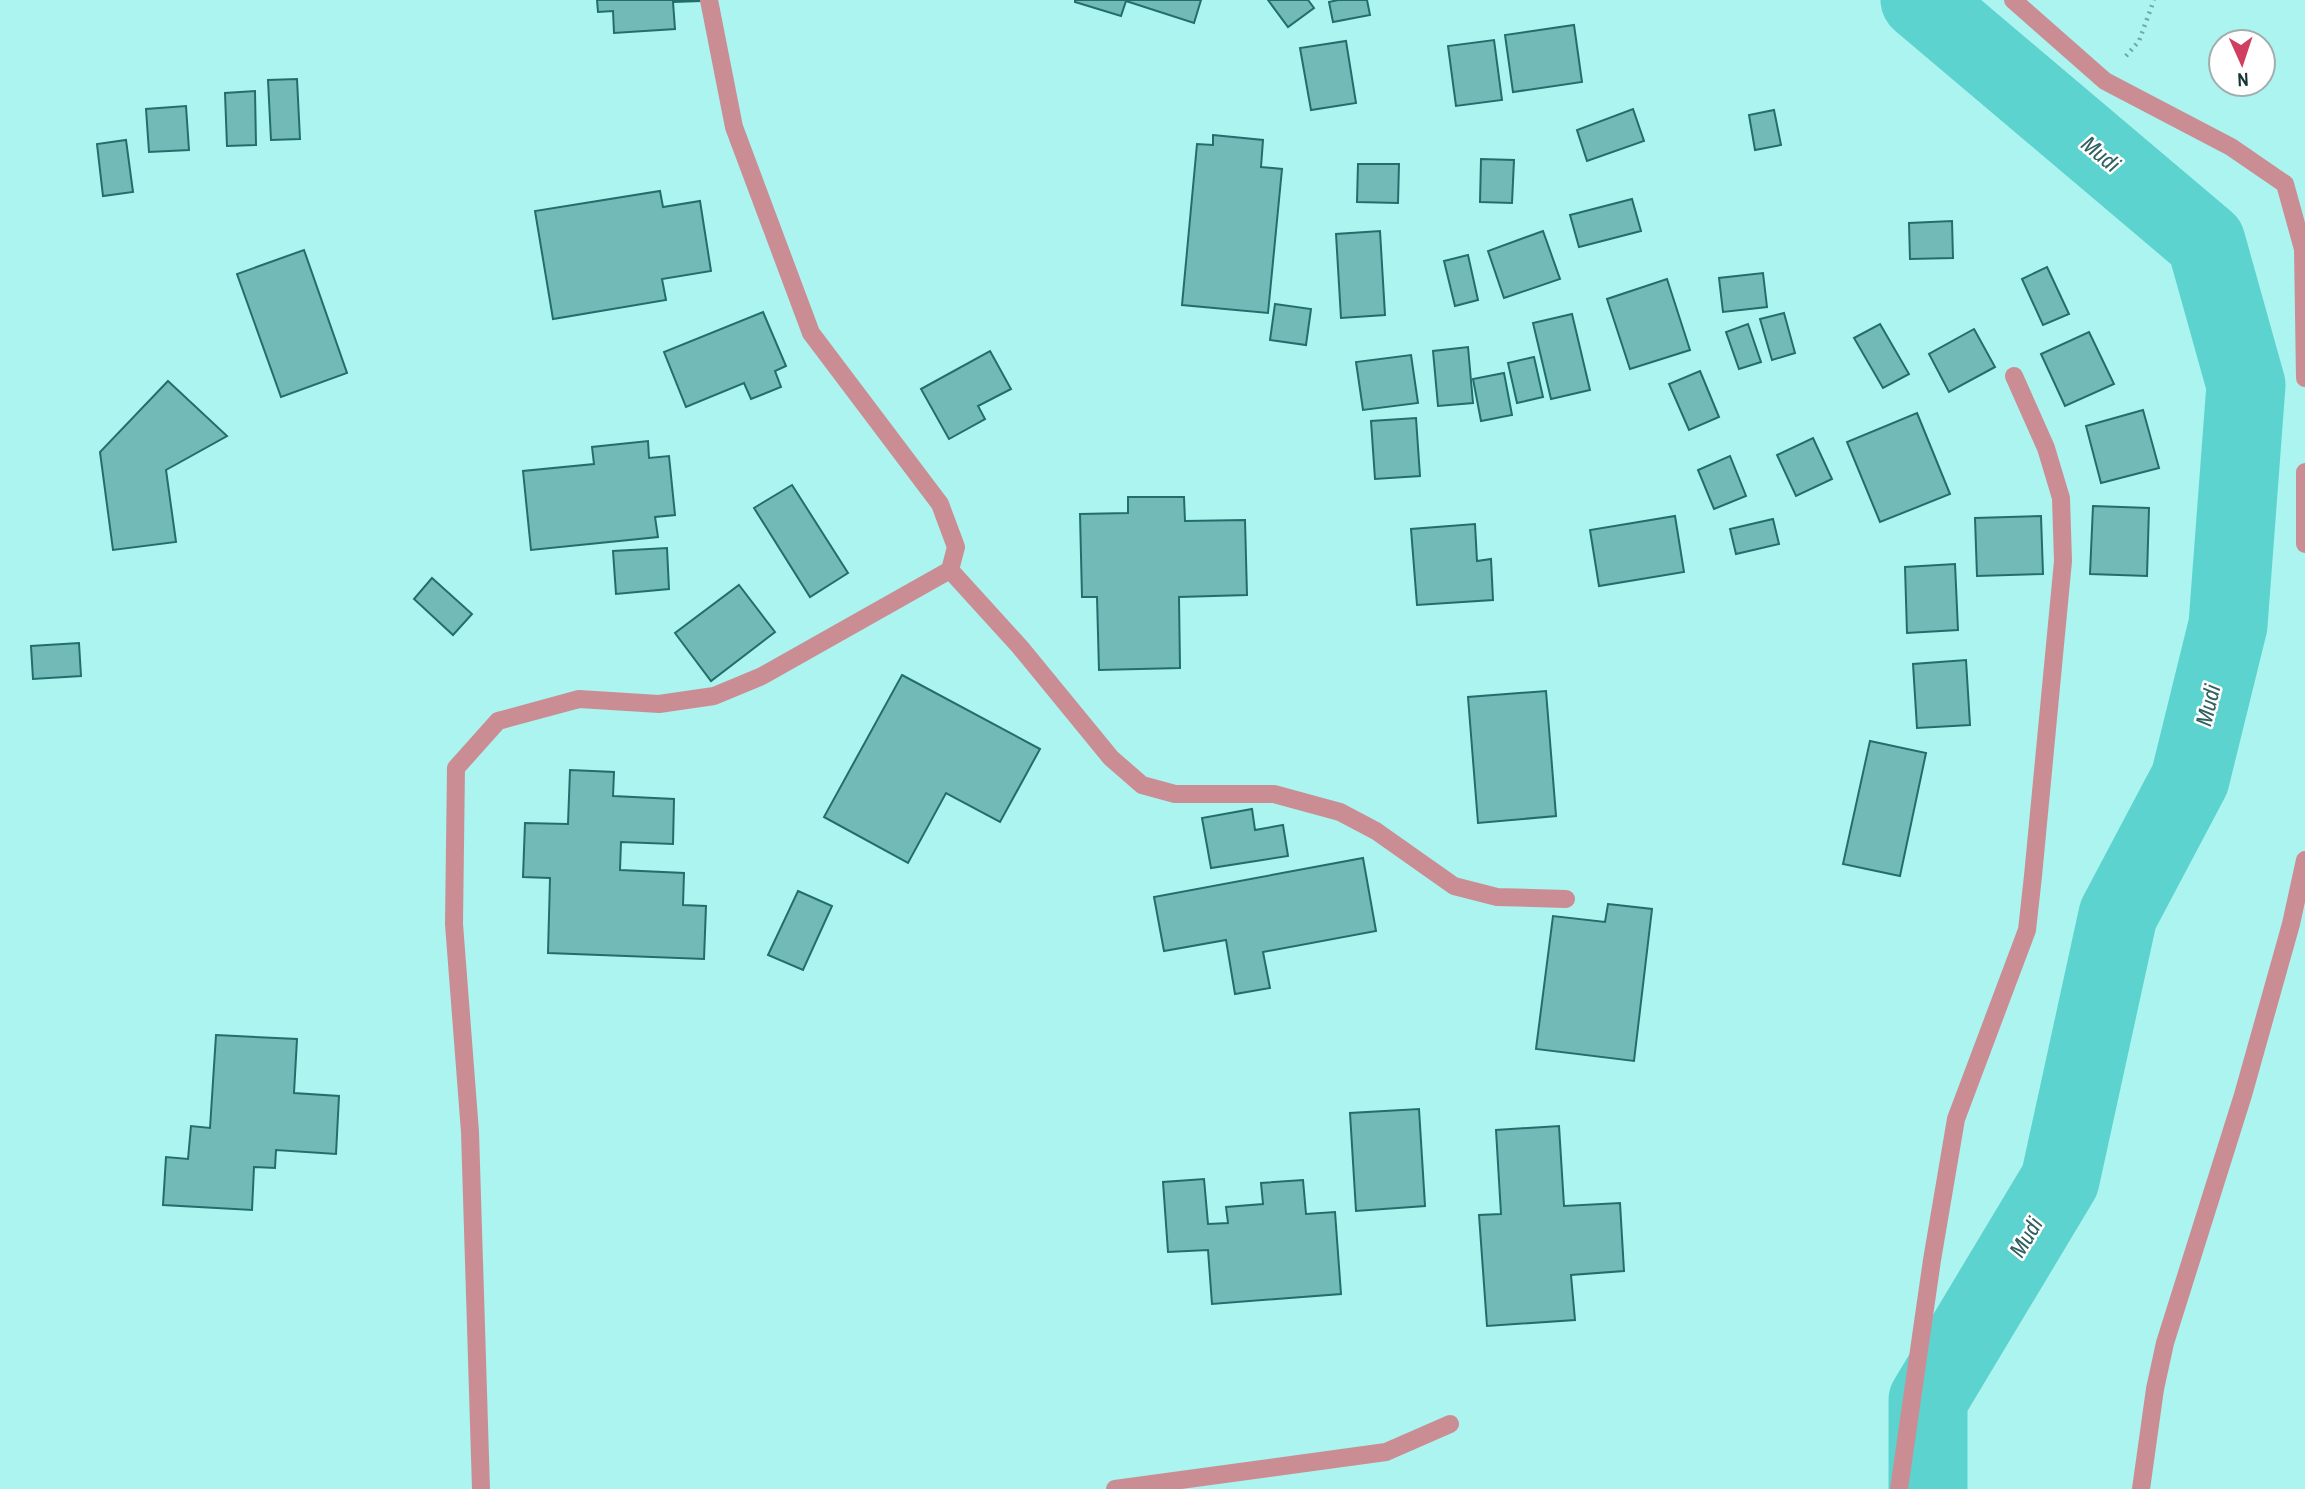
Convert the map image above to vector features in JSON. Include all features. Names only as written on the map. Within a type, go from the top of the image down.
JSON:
[{"type":"street","points":[[481,1489],[470,1132],[454,924],[456,768],[498,721],[579,699],[659,704],[714,696],[762,677],[950,570],[956,547],[940,504],[811,333],[734,127],[709,0]]},
{"type":"street","points":[[2013,0],[2105,81],[2231,147],[2285,184],[2302,249],[2305,378]]},
{"type":"street","points":[[1899,1489],[1932,1260],[1956,1119],[2027,930],[2033,876],[2063,561],[2061,498],[2046,448],[2014,376]]},
{"type":"street","points":[[2305,472],[2305,544]]},
{"type":"street","points":[[950,570],[1020,647],[1111,758],[1142,785],[1175,794],[1274,794],[1340,812],[1376,831],[1454,886],[1497,897],[1566,899]]},
{"type":"street","points":[[2141,1489],[2155,1389],[2165,1343],[2243,1095],[2291,924],[2305,860]]},
{"type":"street","points":[[1115,1489],[1386,1452],[1450,1423]]},
{"type":"path","points":[[2105,81],[2139,41],[2154,0]]},
{"type":"building","points":[[597,0],[701,1],[673,2],[675,29],[614,33],[613,11],[598,12]]},
{"type":"building","points":[[1075,0],[1201,0],[1194,23],[1126,1],[1121,16]]},
{"type":"building","points":[[1268,0],[1308,0],[1314,8],[1288,27]]},
{"type":"building","points":[[1367,0],[1370,15],[1333,22],[1329,2]]},
{"type":"building","points":[[1574,25],[1582,82],[1513,92],[1505,35]]},
{"type":"building","points":[[1494,40],[1502,100],[1456,106],[1448,46]]},
{"type":"building","points":[[1346,41],[1356,103],[1311,110],[1300,48]]},
{"type":"building","points":[[297,79],[300,139],[271,140],[268,80]]},
{"type":"building","points":[[255,91],[256,145],[227,146],[225,93]]},
{"type":"building","points":[[186,106],[189,150],[149,152],[146,109]]},
{"type":"building","points":[[1633,109],[1644,141],[1587,161],[1577,130]]},
{"type":"building","points":[[1774,110],[1781,145],[1755,150],[1749,115]]},
{"type":"building","points":[[1213,135],[1263,140],[1261,167],[1282,169],[1268,313],[1182,305],[1197,144],[1213,145]]},
{"type":"building","points":[[126,140],[133,192],[103,196],[97,144]]},
{"type":"building","points":[[1481,159],[1514,160],[1512,203],[1480,202]]},
{"type":"building","points":[[1358,164],[1399,164],[1398,203],[1357,202]]},
{"type":"building","points":[[660,191],[663,207],[700,201],[711,271],[662,279],[666,300],[553,319],[535,211]]},
{"type":"building","points":[[1632,199],[1641,231],[1579,247],[1570,215]]},
{"type":"building","points":[[1952,221],[1953,258],[1910,259],[1909,223]]},
{"type":"building","points":[[1380,231],[1385,315],[1341,318],[1336,234]]},
{"type":"building","points":[[1543,231],[1560,279],[1504,298],[1488,251]]},
{"type":"building","points":[[304,250],[347,373],[281,397],[237,274]]},
{"type":"building","points":[[1468,255],[1478,300],[1455,306],[1444,261]]},
{"type":"building","points":[[2047,267],[2069,314],[2043,325],[2022,279]]},
{"type":"building","points":[[1763,273],[1767,307],[1723,312],[1719,278]]},
{"type":"building","points":[[1667,279],[1690,350],[1630,369],[1607,299]]},
{"type":"building","points":[[1275,304],[1311,309],[1306,345],[1270,340]]},
{"type":"building","points":[[763,312],[786,366],[775,371],[781,387],[751,399],[744,383],[686,407],[664,352]]},
{"type":"building","points":[[1784,313],[1795,353],[1772,360],[1760,319]]},
{"type":"building","points":[[1572,314],[1590,390],[1551,399],[1533,323]]},
{"type":"building","points":[[1748,324],[1761,362],[1739,369],[1726,332]]},
{"type":"building","points":[[1880,324],[1909,374],[1883,388],[1854,338]]},
{"type":"building","points":[[1974,329],[1995,367],[1949,392],[1929,354]]},
{"type":"building","points":[[2089,332],[2114,384],[2065,406],[2041,354]]},
{"type":"building","points":[[1468,347],[1473,403],[1438,406],[1433,351]]},
{"type":"building","points":[[990,351],[1011,389],[978,406],[985,419],[949,439],[921,389]]},
{"type":"building","points":[[1411,355],[1418,403],[1363,410],[1356,362]]},
{"type":"building","points":[[1534,357],[1543,397],[1517,403],[1508,363]]},
{"type":"building","points":[[1700,371],[1719,417],[1689,430],[1669,384]]},
{"type":"building","points":[[1504,373],[1512,415],[1481,421],[1473,379]]},
{"type":"building","points":[[168,381],[227,436],[166,470],[176,542],[113,550],[100,452]]},
{"type":"building","points":[[2143,410],[2159,468],[2101,483],[2086,426]]},
{"type":"building","points":[[1917,413],[1950,494],[1880,522],[1847,442]]},
{"type":"building","points":[[1416,418],[1420,476],[1375,479],[1371,421]]},
{"type":"building","points":[[1813,438],[1832,479],[1796,496],[1777,455]]},
{"type":"building","points":[[648,441],[649,458],[669,456],[675,515],[655,517],[658,537],[531,550],[523,471],[594,464],[592,447]]},
{"type":"building","points":[[1730,456],[1746,496],[1714,509],[1698,470]]},
{"type":"building","points":[[792,485],[848,573],[810,597],[754,508]]},
{"type":"building","points":[[1128,497],[1184,497],[1185,521],[1245,520],[1247,595],[1179,597],[1180,668],[1099,670],[1097,597],[1082,597],[1080,514],[1128,513]]},
{"type":"building","points":[[2093,506],[2149,508],[2147,576],[2090,574]]},
{"type":"building","points":[[1675,516],[1684,572],[1599,586],[1590,530]]},
{"type":"building","points":[[2041,516],[2043,574],[1977,576],[1975,518]]},
{"type":"building","points":[[1773,519],[1779,544],[1736,554],[1730,529]]},
{"type":"building","points":[[1475,524],[1477,561],[1491,559],[1493,600],[1417,605],[1411,529]]},
{"type":"building","points":[[667,548],[669,589],[616,594],[613,551]]},
{"type":"building","points":[[1955,564],[1958,630],[1907,633],[1905,567]]},
{"type":"building","points":[[432,578],[472,614],[453,635],[414,599]]},
{"type":"building","points":[[739,585],[775,632],[711,681],[675,633]]},
{"type":"building","points":[[79,643],[81,676],[33,679],[31,646]]},
{"type":"building","points":[[1966,660],[1970,725],[1917,728],[1913,664]]},
{"type":"building","points":[[902,675],[1040,749],[1000,822],[946,793],[908,863],[824,817]]},
{"type":"building","points":[[1546,691],[1556,816],[1478,823],[1468,697]]},
{"type":"building","points":[[1870,741],[1926,753],[1900,876],[1843,864]]},
{"type":"building","points":[[570,770],[614,772],[613,796],[674,799],[673,844],[621,842],[620,870],[684,873],[683,905],[706,906],[704,959],[548,953],[550,878],[523,877],[525,823],[568,824]]},
{"type":"building","points":[[1252,809],[1255,830],[1283,825],[1288,856],[1211,868],[1202,818]]},
{"type":"building","points":[[1363,858],[1376,931],[1263,952],[1270,988],[1235,994],[1226,940],[1164,951],[1154,897]]},
{"type":"building","points":[[798,891],[832,906],[803,970],[768,955]]},
{"type":"building","points":[[1608,904],[1652,909],[1634,1061],[1536,1049],[1553,916],[1605,922]]},
{"type":"building","points":[[216,1035],[297,1039],[294,1093],[339,1096],[336,1154],[276,1150],[275,1168],[254,1167],[252,1210],[163,1205],[166,1157],[188,1159],[191,1126],[210,1128]]},
{"type":"building","points":[[1419,1109],[1425,1206],[1356,1211],[1350,1113]]},
{"type":"building","points":[[1559,1126],[1564,1206],[1620,1203],[1624,1271],[1571,1275],[1575,1320],[1487,1326],[1479,1215],[1501,1214],[1496,1130]]},
{"type":"building","points":[[1204,1179],[1208,1224],[1228,1223],[1226,1207],[1263,1204],[1261,1183],[1303,1180],[1306,1214],[1335,1212],[1341,1294],[1212,1304],[1208,1250],[1168,1252],[1163,1182]]},
{"type":"waterway","name":"Mudi","points":[[1920,0],[2206,242],[2246,385],[2228,625],[2190,779],[2118,915],[2060,1180],[1928,1400],[1928,1489]]}]
